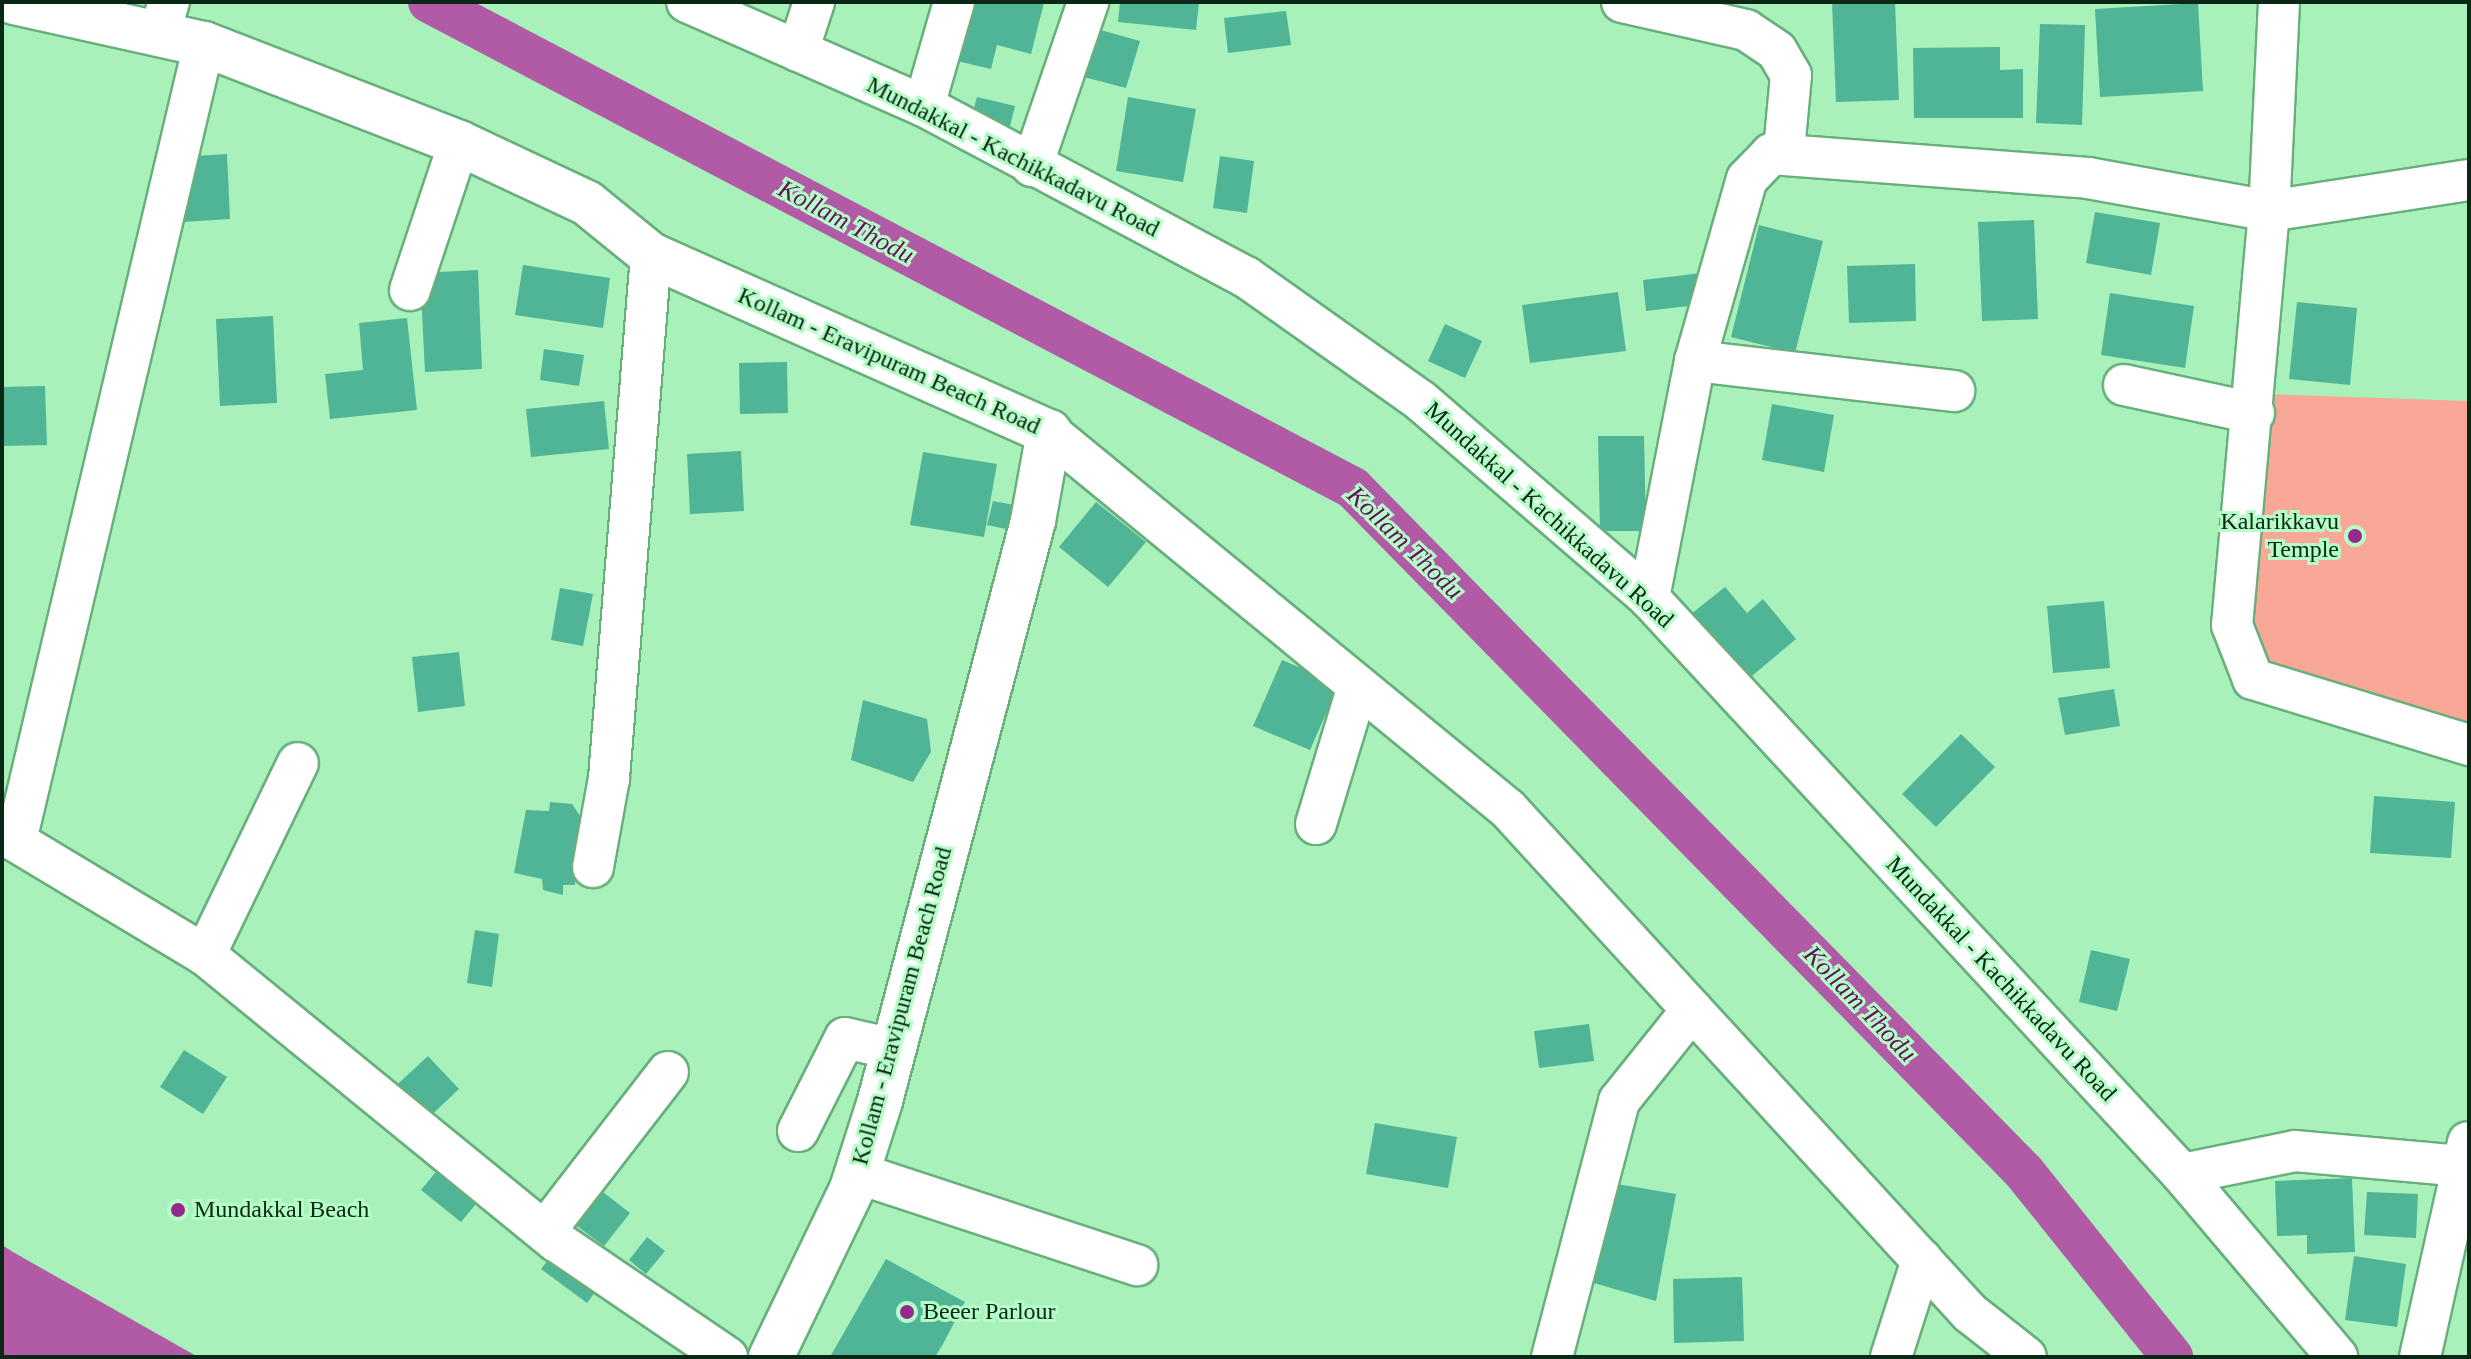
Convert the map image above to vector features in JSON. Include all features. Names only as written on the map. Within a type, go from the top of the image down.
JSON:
[{"type":"main road","name":"Kollam - Eravipuram Beach Road","points":[[14,2],[165,17],[204,44],[459,143],[587,203],[651,255],[1049,432],[1033,521],[893,1049],[857,1173],[771,1357]]},
{"type":"street","name":"Mundakkal - Kachikkadavu Road","points":[[687,2],[924,106],[1258,286],[1421,401],[1649,598],[2182,1174],[2337,1357]]},
{"type":"street","points":[[798,51],[814,2]]},
{"type":"street","points":[[924,106],[954,2]]},
{"type":"street","points":[[1032,166],[1088,2]]},
{"type":"street","points":[[1622,2],[1746,30],[1777,51],[1791,75],[1784,151]]},
{"type":"street","points":[[2279,2],[2269,211],[2254,413],[2232,625],[2253,679],[2469,745]]},
{"type":"street","points":[[204,44],[9,837],[205,955],[545,1231],[727,1357]]},
{"type":"street","points":[[410,290],[459,143]]},
{"type":"street","points":[[1649,598],[1695,361],[1750,172],[1784,151],[2088,178],[2269,211],[2469,180]]},
{"type":"street","points":[[593,867],[609,778],[651,255]]},
{"type":"street","points":[[1695,361],[1954,391]]},
{"type":"street","points":[[2124,385],[2254,413]]},
{"type":"street","points":[[1049,432],[1508,809],[1970,1313],[2026,1357]]},
{"type":"street","points":[[1316,824],[1358,686]]},
{"type":"street","points":[[205,955],[298,763]]},
{"type":"street","points":[[1552,1357],[1619,1101],[1692,1010]]},
{"type":"street","points":[[798,1131],[845,1038],[893,1049]]},
{"type":"street","points":[[545,1231],[668,1072]]},
{"type":"street","points":[[2182,1174],[2295,1151],[2466,1153],[2420,1357]]},
{"type":"street","points":[[857,1173],[1137,1265]]},
{"type":"street","points":[[1891,1357],[1922,1260]]},
{"type":"shaded area","points":[[2265,394],[2469,401],[2469,724],[2267,676],[2246,626]]},
{"type":"shaded area","points":[[2,1245],[13,1252],[198,1357],[2,1357]]},
{"type":"building","points":[[973,2],[1044,3],[1031,54],[997,45],[991,69],[957,61]]},
{"type":"building","points":[[1120,2],[1199,2],[1196,30],[1118,22]]},
{"type":"building","points":[[1832,2],[1895,2],[1899,100],[1836,102]]},
{"type":"building","points":[[2198,3],[2203,91],[2100,97],[2095,9]]},
{"type":"building","points":[[1286,11],[1291,45],[1228,53],[1224,18]]},
{"type":"building","points":[[2040,24],[2085,25],[2082,125],[2036,123]]},
{"type":"building","points":[[1090,27],[1140,41],[1126,88],[1076,75]]},
{"type":"building","points":[[2000,47],[2000,70],[2023,69],[2023,118],[1914,118],[1913,48]]},
{"type":"building","points":[[977,97],[1015,106],[1008,134],[970,123]]},
{"type":"building","points":[[1128,97],[1196,109],[1183,182],[1116,171]]},
{"type":"building","points":[[227,154],[230,219],[183,222],[180,157]]},
{"type":"building","points":[[1220,156],[1254,161],[1247,213],[1213,208]]},
{"type":"building","points":[[2095,212],[2160,223],[2151,275],[2086,263]]},
{"type":"building","points":[[2034,220],[2038,319],[1982,321],[1978,222]]},
{"type":"building","points":[[1759,225],[1823,241],[1795,353],[1731,337]]},
{"type":"building","points":[[1915,264],[1916,321],[1849,323],[1847,266]]},
{"type":"building","points":[[523,265],[610,278],[603,328],[515,315]]},
{"type":"building","points":[[478,270],[482,369],[425,372],[420,273]]},
{"type":"building","points":[[1702,273],[1705,304],[1646,311],[1643,280]]},
{"type":"building","points":[[1618,292],[1626,351],[1530,363],[1522,305]]},
{"type":"building","points":[[2110,293],[2194,306],[2185,368],[2101,355]]},
{"type":"building","points":[[2297,302],[2357,308],[2350,385],[2289,379]]},
{"type":"building","points":[[273,316],[277,403],[220,406],[216,319]]},
{"type":"building","points":[[407,318],[417,410],[330,419],[325,374],[363,370],[359,323]]},
{"type":"building","points":[[1445,324],[1482,341],[1465,378],[1428,361]]},
{"type":"building","points":[[544,349],[584,355],[579,386],[540,380]]},
{"type":"building","points":[[787,362],[788,413],[740,414],[739,363]]},
{"type":"building","points":[[45,386],[47,445],[2,446],[2,387]]},
{"type":"building","points":[[604,401],[609,449],[531,457],[526,409]]},
{"type":"building","points":[[1772,404],[1834,415],[1824,472],[1762,460]]},
{"type":"building","points":[[1598,436],[1644,436],[1646,531],[1600,531]]},
{"type":"building","points":[[741,451],[744,511],[690,514],[687,454]]},
{"type":"building","points":[[923,452],[997,464],[984,537],[910,525]]},
{"type":"building","points":[[993,501],[1025,507],[1020,532],[987,525]]},
{"type":"building","points":[[1096,502],[1146,542],[1108,587],[1059,547]]},
{"type":"building","points":[[1725,587],[1747,613],[1763,599],[1796,639],[1747,680],[1691,614]]},
{"type":"building","points":[[560,588],[593,594],[583,646],[551,640]]},
{"type":"building","points":[[2104,601],[2110,668],[2053,673],[2047,606]]},
{"type":"building","points":[[459,652],[465,706],[418,712],[412,657]]},
{"type":"building","points":[[1282,660],[1339,684],[1310,750],[1253,726]]},
{"type":"building","points":[[2114,689],[2120,726],[2065,735],[2058,698]]},
{"type":"building","points":[[863,700],[927,719],[931,752],[913,782],[851,760]]},
{"type":"building","points":[[1961,734],[1995,767],[1936,827],[1902,794]]},
{"type":"building","points":[[2374,796],[2455,802],[2451,858],[2370,853]]},
{"type":"building","points":[[550,802],[572,804],[597,841],[577,862],[575,885],[563,885],[563,895],[543,890],[542,879],[514,873],[526,810],[549,811]]},
{"type":"building","points":[[475,930],[499,934],[492,987],[467,983]]},
{"type":"building","points":[[2091,950],[2130,959],[2117,1011],[2079,1002]]},
{"type":"building","points":[[1589,1024],[1594,1061],[1539,1068],[1534,1031]]},
{"type":"building","points":[[184,1050],[227,1077],[203,1114],[160,1087]]},
{"type":"building","points":[[428,1056],[459,1089],[421,1125],[389,1092]]},
{"type":"building","points":[[1375,1123],[1457,1137],[1448,1188],[1366,1174]]},
{"type":"building","points":[[444,1162],[484,1194],[461,1222],[421,1190]]},
{"type":"building","points":[[2352,1178],[2355,1252],[2307,1254],[2307,1235],[2277,1236],[2275,1181]]},
{"type":"building","points":[[1611,1183],[1676,1194],[1656,1301],[1587,1281]]},
{"type":"building","points":[[599,1189],[630,1213],[604,1246],[573,1223]]},
{"type":"building","points":[[2367,1192],[2418,1194],[2416,1238],[2364,1235]]},
{"type":"building","points":[[647,1237],[665,1251],[646,1274],[629,1260]]},
{"type":"building","points":[[556,1250],[601,1284],[587,1303],[541,1269]]},
{"type":"building","points":[[2354,1256],[2406,1264],[2397,1327],[2345,1320]]},
{"type":"building","name":"Beeer Parlour","points":[[886,1259],[965,1302],[943,1344],[935,1357],[830,1357]]},
{"type":"building","points":[[1742,1277],[1744,1341],[1674,1343],[1673,1279]]},
{"type":"waterway","name":"Kollam Thodu","points":[[429,2],[1353,488],[2024,1172],[2172,1357]]},
{"type":"place","name":"Kalarikkavu Temple","points":[[2355,536]]},
{"type":"place","name":"Mundakkal Beach","points":[[178,1210]]},
{"type":"place","name":"Beeer Parlour","points":[[907,1312]]}]
